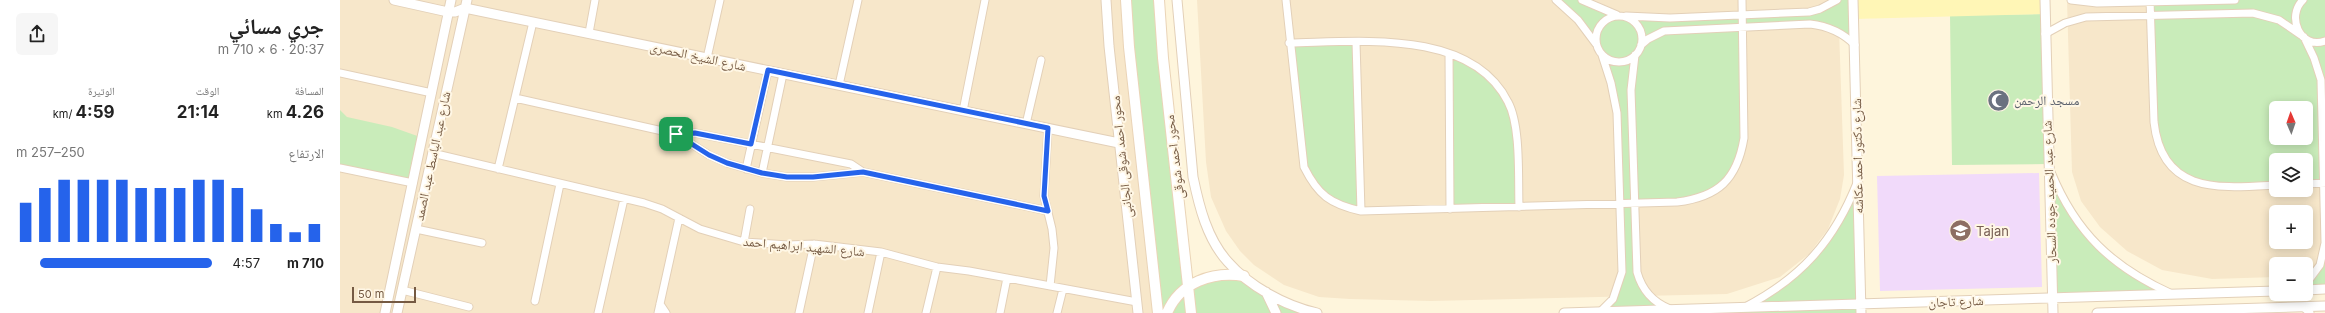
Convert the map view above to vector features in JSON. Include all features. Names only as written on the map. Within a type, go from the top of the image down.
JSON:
[{"type":"main road","points":[[1126,0],[1129,47],[1158,313]]},
{"type":"main road","name":"محور احمد شوقى","points":[[1159,0],[1163,58],[1191,313]]},
{"type":"main road","points":[[1166,313],[1178,295],[1189,286],[1216,275],[1244,276]]},
{"type":"street","name":"شارع الشيخ الحصرى","points":[[394,0],[448,12],[455,12],[464,3],[533,22],[1119,143]]},
{"type":"street","name":"شارع عبد الباسط عبد الصمد","points":[[385,313],[451,0]]},
{"type":"street","points":[[589,33],[595,0]]},
{"type":"street","points":[[707,58],[720,0]]},
{"type":"street","points":[[839,85],[858,0]]},
{"type":"street","points":[[963,110],[985,0]]},
{"type":"street","name":"محور احمد شوقى الجانبى","points":[[1106,0],[1119,143],[1138,313]]},
{"type":"street","points":[[1177,0],[1191,152],[1198,202],[1215,243],[1227,261],[1266,292],[1288,303],[1317,313]]},
{"type":"street","points":[[1286,0],[1304,166],[1312,184],[1325,198],[1342,207],[1361,212],[1635,203],[1697,199],[1716,191],[1731,177],[1741,159],[1744,138],[1742,0]]},
{"type":"street","points":[[1556,0],[1578,20],[1602,55],[1611,83],[1617,113],[1622,272],[1621,282],[1613,298],[1600,312]]},
{"type":"street","points":[[1582,0],[1617,15],[1670,18],[1809,12],[1820,9],[1837,0]]},
{"type":"street","name":"شارع دكتور احمد عكاشه","points":[[1853,0],[1861,308]]},
{"type":"street","name":"شارع عبد الحميد جوده السحار","points":[[2045,0],[2053,313]]},
{"type":"street","points":[[2071,0],[2086,3],[2235,0]]},
{"type":"street","points":[[2303,0],[2295,14],[2295,21],[2314,58],[2321,80],[2324,183],[2324,254],[2313,277]]},
{"type":"street","points":[[2150,1],[2156,137],[2161,151],[2170,164],[2181,174],[2208,186],[2269,185]]},
{"type":"street","name":"شارع عبد الباسط عبد الصمد","points":[[397,313],[464,3]]},
{"type":"street","points":[[2045,34],[2065,23],[2086,17],[2253,13],[2279,20],[2312,41],[2325,41]]},
{"type":"street","points":[[1596,45],[1596,31],[1600,25],[1604,20],[1617,15]]},
{"type":"street","points":[[1626,16],[1639,28],[1641,45]]},
{"type":"street","points":[[498,169],[533,22]]},
{"type":"street","points":[[1672,310],[1653,300],[1640,283],[1637,272],[1630,90],[1635,55],[1641,45],[1648,38],[1664,31],[1820,25],[1839,32],[1854,45]]},
{"type":"street","points":[[1290,43],[1388,41],[1419,45],[1449,54],[1470,63],[1484,73],[1498,85],[1509,102],[1515,122],[1519,207]]},
{"type":"street","points":[[1356,42],[1361,212]]},
{"type":"street","points":[[1449,54],[1450,209]]},
{"type":"street","points":[[1602,55],[1615,62],[1629,59],[1635,55]]},
{"type":"street","points":[[1026,124],[1041,60]]},
{"type":"street","points":[[746,169],[768,70]]},
{"type":"street","points":[[340,73],[432,93]]},
{"type":"street","points":[[762,173],[783,74]]},
{"type":"street","points":[[515,98],[676,134],[695,133],[851,164],[863,172]]},
{"type":"street","points":[[1048,128],[1044,196],[1054,248],[1050,286]]},
{"type":"street","points":[[676,134],[709,155],[746,169],[762,173],[787,177],[813,177],[863,172],[1048,211]]},
{"type":"street","name":"شارع الشهيد ابراهيم احمد","points":[[432,153],[662,208],[700,229],[744,242],[788,245],[814,244],[881,252],[937,267],[1007,278],[1137,302]]},
{"type":"street","points":[[2048,164],[2060,194],[2072,214],[2095,244],[2118,264],[2144,281],[2172,294]]},
{"type":"street","points":[[340,168],[413,184]]},
{"type":"street","points":[[1745,307],[1788,281],[1822,247],[1838,225],[1858,179]]},
{"type":"street","points":[[2313,184],[2324,183]]},
{"type":"street","points":[[535,301],[560,184]]},
{"type":"street","points":[[598,313],[624,199]]},
{"type":"street","points":[[744,242],[750,209]]},
{"type":"street","points":[[658,313],[679,218]]},
{"type":"street","points":[[416,229],[482,243]]},
{"type":"street","points":[[799,313],[814,244]]},
{"type":"street","points":[[868,313],[881,252]]},
{"type":"street","points":[[926,313],[937,267]]},
{"type":"street","points":[[1000,313],[1007,278]]},
{"type":"street","points":[[1057,313],[1063,289]]},
{"type":"street","points":[[2313,290],[2325,289]]},
{"type":"street","points":[[402,290],[469,307]]},
{"type":"street","name":"شارع تاجان","points":[[1564,313],[1672,310],[1720,311],[1745,307],[1861,308],[2052,298],[2269,291]]},
{"type":"street","points":[[1266,292],[1276,313]]},
{"type":"street","points":[[2238,292],[2239,309]]},
{"type":"street","points":[[660,304],[666,313]]},
{"type":"street","points":[[2303,306],[2310,313]]},
{"type":"street","points":[[2097,313],[2325,306]]},
{"type":"shaded area","points":[[340,0],[1146,0],[1177,313],[340,313]]},
{"type":"shaded area","points":[[1197,0],[1838,0],[1844,175],[1840,199],[1828,229],[1809,254],[1780,277],[1727,294],[1431,301],[1319,297],[1284,285],[1254,265],[1240,251],[1226,231],[1211,197],[1206,162]]},
{"type":"shaded area","points":[[2067,0],[2325,0],[2325,275],[2313,276],[2313,257],[2269,257],[2269,277],[2212,279],[2162,270],[2127,251],[2100,227],[2081,201],[2072,172]]},
{"type":"shaded area","name":"Tajan","points":[[2039,173],[2042,287],[1880,291],[1877,176]]},
{"type":"green space","points":[[1126,0],[1159,0],[1189,285],[1230,274],[1317,313],[1158,313]]},
{"type":"green space","points":[[1556,0],[1582,0],[1617,15],[1626,16],[1809,12],[1837,0],[1853,0],[1855,45],[1830,28],[1743,27],[1744,138],[1731,177],[1697,199],[1635,203],[1640,283],[1662,306],[1745,307],[1767,296],[1822,247],[1858,179],[1861,313],[1563,313],[1600,312],[1621,282],[1617,113],[1602,55],[1596,45]]},
{"type":"green space","points":[[2325,0],[2325,289],[2313,290],[2313,276],[2324,254],[2324,183],[2313,184],[2313,153],[2269,153],[2269,185],[2226,188],[2192,180],[2170,164],[2156,137],[2150,2]]},
{"type":"green space","points":[[2046,14],[2048,164],[1952,165],[1950,15]]},
{"type":"green space","points":[[1356,42],[1361,211],[1325,198],[1304,167],[1289,43]]},
{"type":"green space","points":[[1449,54],[1498,85],[1515,122],[1519,207],[1450,209]]},
{"type":"green space","points":[[340,110],[347,117],[392,127],[423,138],[413,183],[340,168]]},
{"type":"green space","points":[[2048,164],[2075,220],[2118,264],[2172,294],[2052,298]]},
{"type":"sand","points":[[1853,0],[2046,0],[2046,14],[1854,19]]},
{"type":"place","name":"مسجد الرحمن","points":[[1998,100]]},
{"type":"place","name":"Tajan","points":[[1960,231]]},
{"type":"route","points":[[768,70],[1048,128],[1044,196],[1048,211],[863,172],[813,177],[787,177],[762,173],[727,163],[709,155],[676,134],[689,132],[751,144],[768,70]]}]
